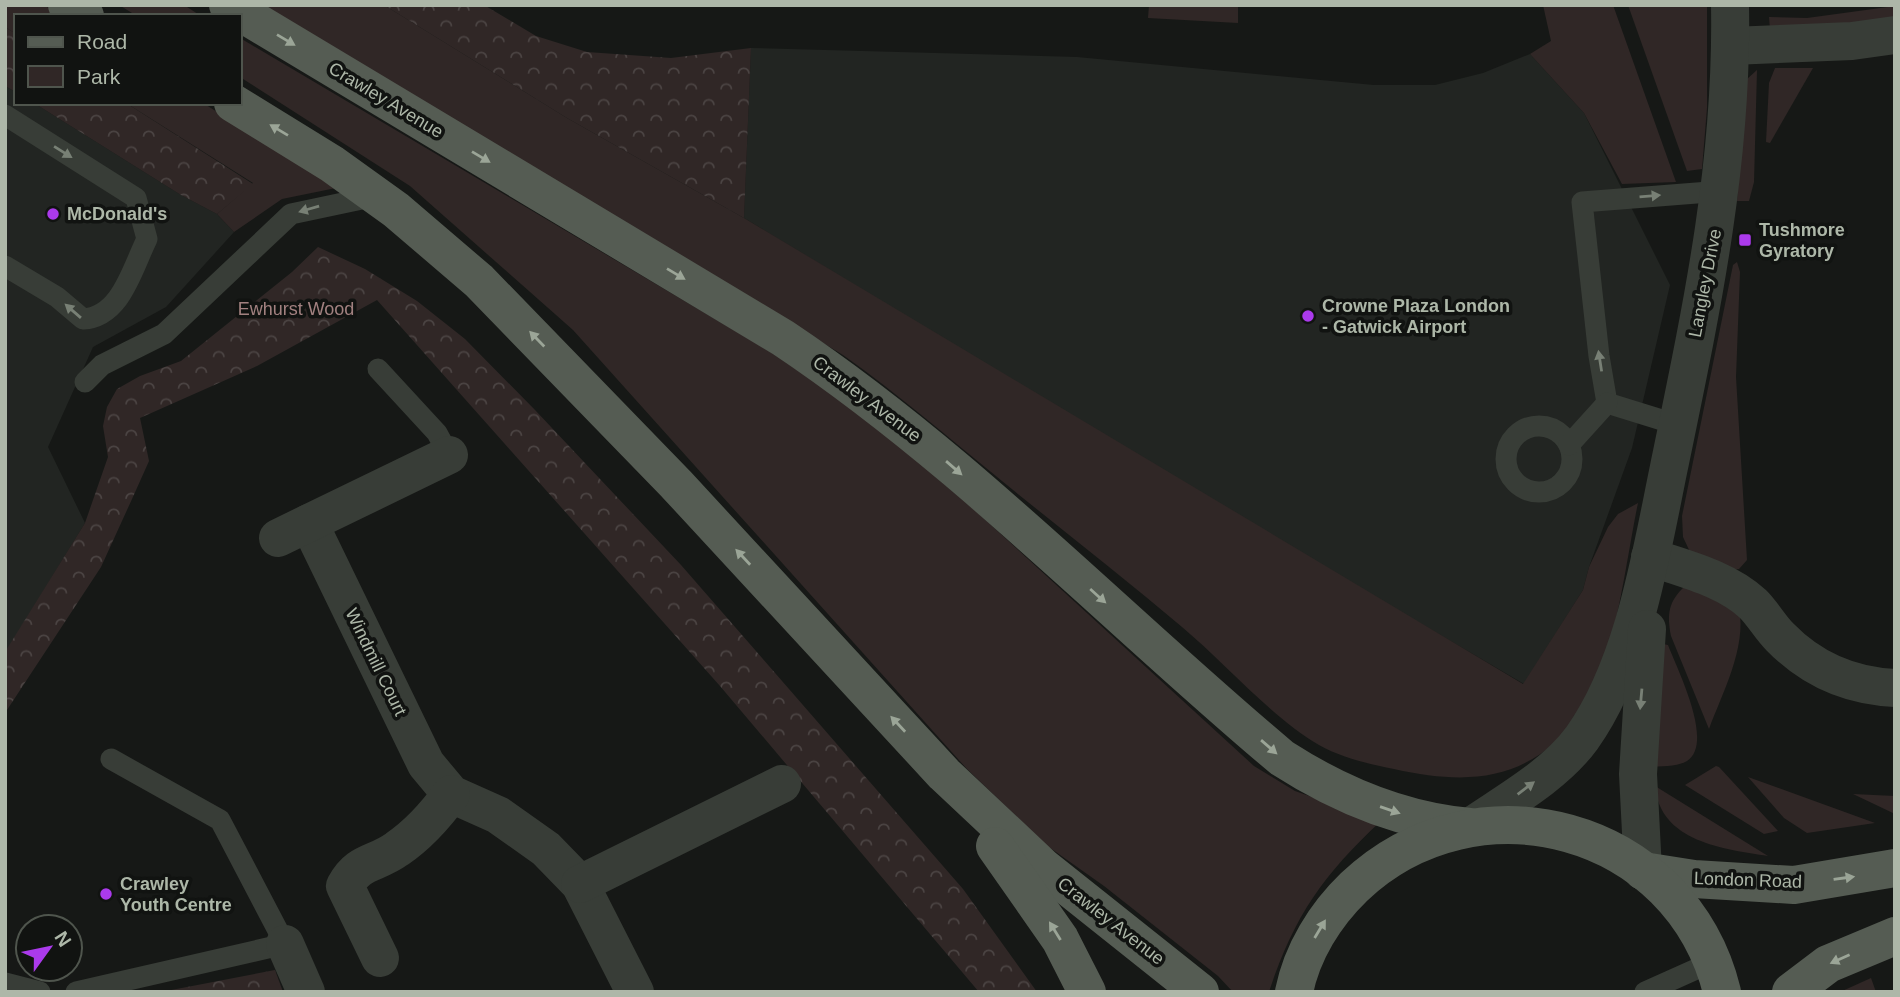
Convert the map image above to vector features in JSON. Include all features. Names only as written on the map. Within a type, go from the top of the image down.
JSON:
[{"type":"main road","name":"Crawley Avenue","points":[[228,5],[783,338],[836,374],[913,432],[1282,758],[1326,784],[1390,810],[1434,823],[1470,827]]},
{"type":"main road","name":"Crawley Avenue","points":[[236,105],[332,164],[428,236],[525,327],[944,774],[1043,867],[1200,992]]},
{"type":"main road","points":[[944,774],[1044,913],[1087,992]]},
{"type":"main road","points":[[1294,992],[1305,956],[1321,927],[1340,900],[1370,872],[1413,846],[1470,827],[1509,823],[1564,831],[1620,855],[1643,871],[1681,909],[1697,930],[1717,977]]},
{"type":"main road","name":"London Road","points":[[1643,871],[1694,879],[1794,885],[1895,868]]},
{"type":"main road","points":[[1791,992],[1828,964],[1895,936]]},
{"type":"street","name":"Langley Drive","points":[[1470,827],[1559,762],[1582,738],[1603,704],[1618,670],[1650,558],[1722,191],[1731,46],[1730,5]]},
{"type":"street","points":[[1731,46],[1852,41],[1895,35]]},
{"type":"street","name":"Windmill Court","points":[[449,456],[293,531],[426,764],[451,794],[508,822],[546,849],[580,884],[635,992]]},
{"type":"street","name":"Langley Drive","points":[[1643,871],[1639,725],[1650,558]]},
{"type":"street","points":[[1650,558],[1718,581],[1752,603],[1802,659],[1866,687],[1895,688]]},
{"type":"street","points":[[580,884],[782,784]]},
{"type":"street","points":[[380,958],[345,886],[353,871],[395,851],[430,823],[451,794]]},
{"type":"street","points":[[285,944],[306,992]]},
{"type":"lane","points":[[5,115],[136,198],[147,240],[113,308],[96,318],[83,319],[57,297],[5,266]]},
{"type":"lane","points":[[1569,445],[1607,403],[1582,202],[1722,191]]},
{"type":"lane","points":[[85,382],[102,365],[164,334],[291,214],[376,196]]},
{"type":"lane","points":[[378,369],[437,433],[449,456]]},
{"type":"lane","points":[[1607,403],[1678,425]]},
{"type":"lane","points":[[76,992],[285,944],[220,820],[111,759]]},
{"type":"lane","points":[[1645,992],[1717,977]]},
{"type":"lane","points":[[5,983],[40,992]]},
{"type":"shaded area","points":[[751,48],[1077,57],[1374,85],[1435,85],[1483,73],[1530,54],[1584,113],[1670,285],[1632,448],[1583,590],[1524,684],[1215,503],[744,218]]},
{"type":"shaded area","points":[[5,86],[14,91],[14,105],[37,105],[181,195],[217,214],[234,232],[166,307],[93,347],[48,447],[85,523],[5,653]]},
{"type":"green space","points":[[5,5],[44,5],[58,14],[14,14],[14,33],[5,27]]},
{"type":"green space","points":[[119,5],[184,5],[198,14],[134,14]]},
{"type":"green space","points":[[262,5],[384,5],[567,118],[744,218],[1523,684],[1583,590],[1589,567],[1608,527],[1618,514],[1638,503],[1611,641],[1594,692],[1584,710],[1565,733],[1544,751],[1523,764],[1500,772],[1476,777],[1423,775],[1365,763],[1328,750],[1283,720],[1160,608],[843,355]]},
{"type":"green space","points":[[384,5],[484,5],[536,36],[587,52],[671,58],[751,48],[744,218],[567,118]]},
{"type":"green space","points":[[1149,5],[1238,5],[1238,23],[1148,18]]},
{"type":"green space","points":[[1543,5],[1613,5],[1676,182],[1622,184],[1584,113],[1530,54],[1551,41]]},
{"type":"green space","points":[[1628,5],[1707,5],[1707,108],[1702,169],[1687,171]]},
{"type":"green space","points":[[1895,6],[1895,23],[1770,30],[1769,17],[1807,18]]},
{"type":"green space","points":[[5,27],[14,33],[14,91],[5,86]]},
{"type":"green space","points":[[242,39],[769,351],[862,414],[979,514],[1254,766],[1295,791],[1381,821],[1343,860],[1313,898],[1289,941],[1269,992],[1233,992],[1218,976],[1104,886],[1046,845],[967,769],[573,330],[410,186],[242,78]]},
{"type":"green space","points":[[1775,68],[1813,68],[1770,143],[1766,142],[1769,83]]},
{"type":"green space","points":[[1757,70],[1754,182],[1749,201],[1737,201],[1746,80]]},
{"type":"green space","points":[[37,105],[129,105],[253,184],[217,214],[181,195]]},
{"type":"green space","points":[[129,105],[206,105],[336,188],[282,199],[234,232],[217,214],[253,183]]},
{"type":"green space","name":"Ewhurst Wood","points":[[318,247],[365,269],[417,301],[465,339],[535,410],[681,565],[963,889],[1037,992],[979,992],[720,686],[377,300],[257,366],[140,418],[149,461],[101,567],[5,713],[5,652],[85,523],[108,457],[103,426],[107,407],[117,389],[140,376],[181,361],[292,272]]},
{"type":"green space","points":[[1737,262],[1740,272],[1736,377],[1747,560],[1739,569],[1731,570],[1691,554],[1683,537],[1682,516],[1733,265]]},
{"type":"green space","points":[[1685,586],[1739,609],[1740,639],[1709,729],[1671,636],[1670,609],[1675,597]]},
{"type":"green space","points":[[1663,644],[1668,645],[1685,688],[1696,723],[1697,739],[1695,752],[1687,761],[1649,767]]},
{"type":"green space","points":[[1716,766],[1778,831],[1764,834],[1685,785]]},
{"type":"green space","points":[[1748,777],[1875,823],[1807,833],[1784,818]]},
{"type":"green space","points":[[1655,786],[1768,856],[1714,846],[1681,831],[1659,805]]},
{"type":"green space","points":[[1853,794],[1895,796],[1895,814]]},
{"type":"green space","points":[[275,970],[283,992],[161,992]]},
{"type":"green space","points":[[1871,978],[1876,992],[1840,992]]},
{"type":"place","name":"McDonald's","points":[[53,214]]},
{"type":"place","name":"Tushmore Gyratory","points":[[1745,240]]},
{"type":"place","name":"Crowne Plaza London - Gatwick Airport","points":[[1308,316]]},
{"type":"place","name":"Crawley Youth Centre","points":[[106,894]]}]
